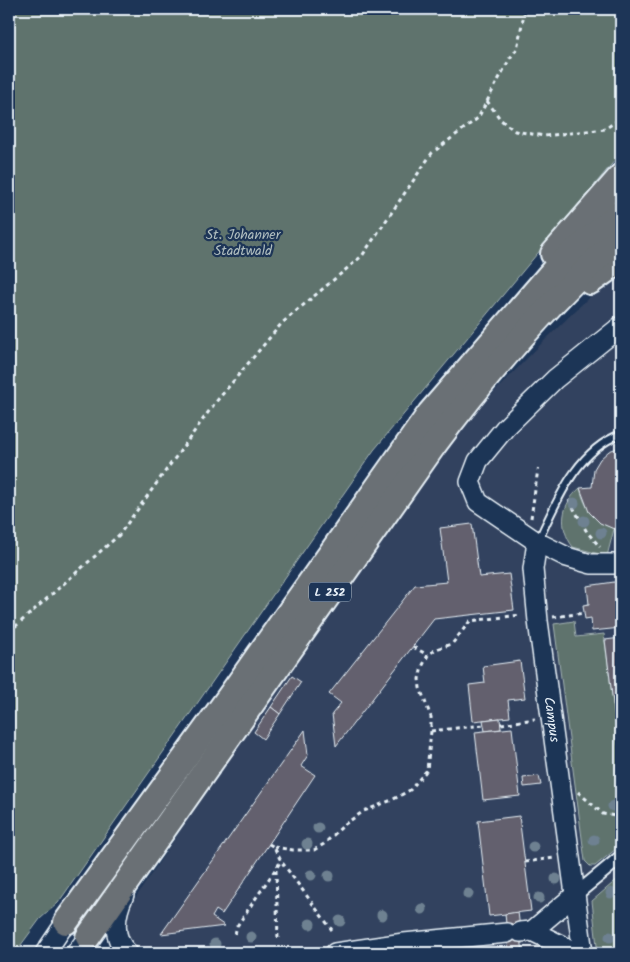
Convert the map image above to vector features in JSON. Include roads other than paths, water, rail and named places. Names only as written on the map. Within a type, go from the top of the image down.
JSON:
[{"type":"highway","points":[[495,336],[527,282],[621,176]]},
{"type":"highway","name":"L 252","points":[[66,922],[235,689],[430,413],[558,265],[621,212]]},
{"type":"highway","name":"L 252","points":[[82,945],[470,396],[531,326],[621,236]]},
{"type":"highway","points":[[531,326],[621,260]]},
{"type":"street","points":[[621,326],[555,379],[505,428],[478,461],[470,482],[478,502],[533,539],[567,557],[590,564],[621,564]]},
{"type":"street","name":"Campus","points":[[533,539],[534,585],[583,953]]},
{"type":"street","points":[[520,932],[575,895],[621,857]]},
{"type":"street","points":[[128,953],[119,942],[116,920],[120,903],[139,865]]},
{"type":"street","name":"L 252","points":[[45,953],[66,922]]},
{"type":"street","points":[[335,953],[404,943],[520,932],[577,953]]},
{"type":"lane","points":[[533,539],[576,470],[592,451],[621,434]]},
{"type":"park label","name":"St. Johanner Stadtwald","points":[[243,244]]}]
